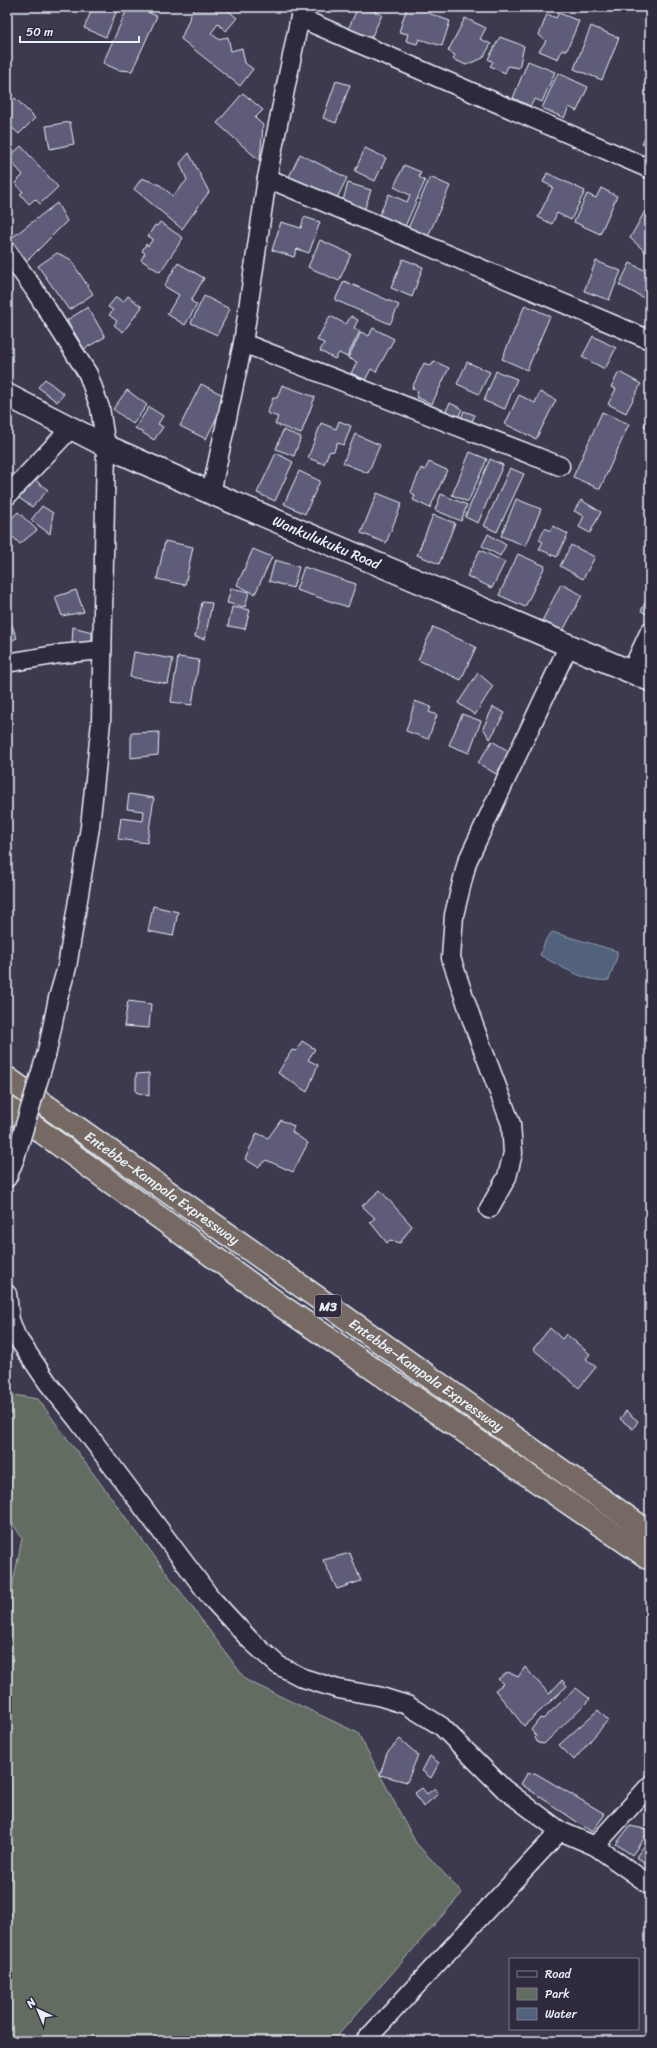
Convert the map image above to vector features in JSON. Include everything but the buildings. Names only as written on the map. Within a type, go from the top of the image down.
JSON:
[{"type":"highway","name":"Entebbe–Kampala Expressway","points":[[7,1078],[650,1533]]},
{"type":"highway","name":"Entebbe–Kampala Expressway","points":[[7,1107],[280,1304],[650,1559]]},
{"type":"main road","name":"Wankulukuku Road","points":[[7,395],[106,446],[211,493],[640,676]]},
{"type":"street","points":[[211,493],[243,343],[267,178],[301,12],[650,169]]},
{"type":"street","points":[[267,178],[650,340]]},
{"type":"street","points":[[7,251],[34,289],[88,374],[100,408],[106,446],[101,722],[90,827],[67,967],[58,998],[47,1052],[15,1158],[7,1178]]},
{"type":"street","points":[[243,343],[560,466]]},
{"type":"street","points":[[7,496],[71,428]]},
{"type":"street","points":[[640,676],[650,631]]},
{"type":"street","points":[[489,1209],[504,1182],[510,1165],[513,1153],[511,1124],[474,1026],[451,958],[454,915],[467,862],[569,645]]},
{"type":"street","points":[[7,663],[60,654],[102,650]]},
{"type":"street","points":[[7,1294],[12,1342],[80,1422],[211,1598],[250,1640],[278,1665],[303,1678],[338,1689],[378,1696],[407,1705],[441,1726],[504,1789],[560,1831],[595,1846],[650,1885]]},
{"type":"street","points":[[595,1846],[650,1786]]},
{"type":"street","points":[[365,2041],[560,1831]]},
{"type":"green space","points":[[7,1394],[38,1399],[246,1680],[358,1733],[416,1843],[462,1893],[333,2041],[7,2041],[7,1613],[22,1538],[7,1515]]},
{"type":"water","points":[[552,932],[617,951],[617,957],[609,980],[592,979],[573,973],[540,955],[546,939]]}]
